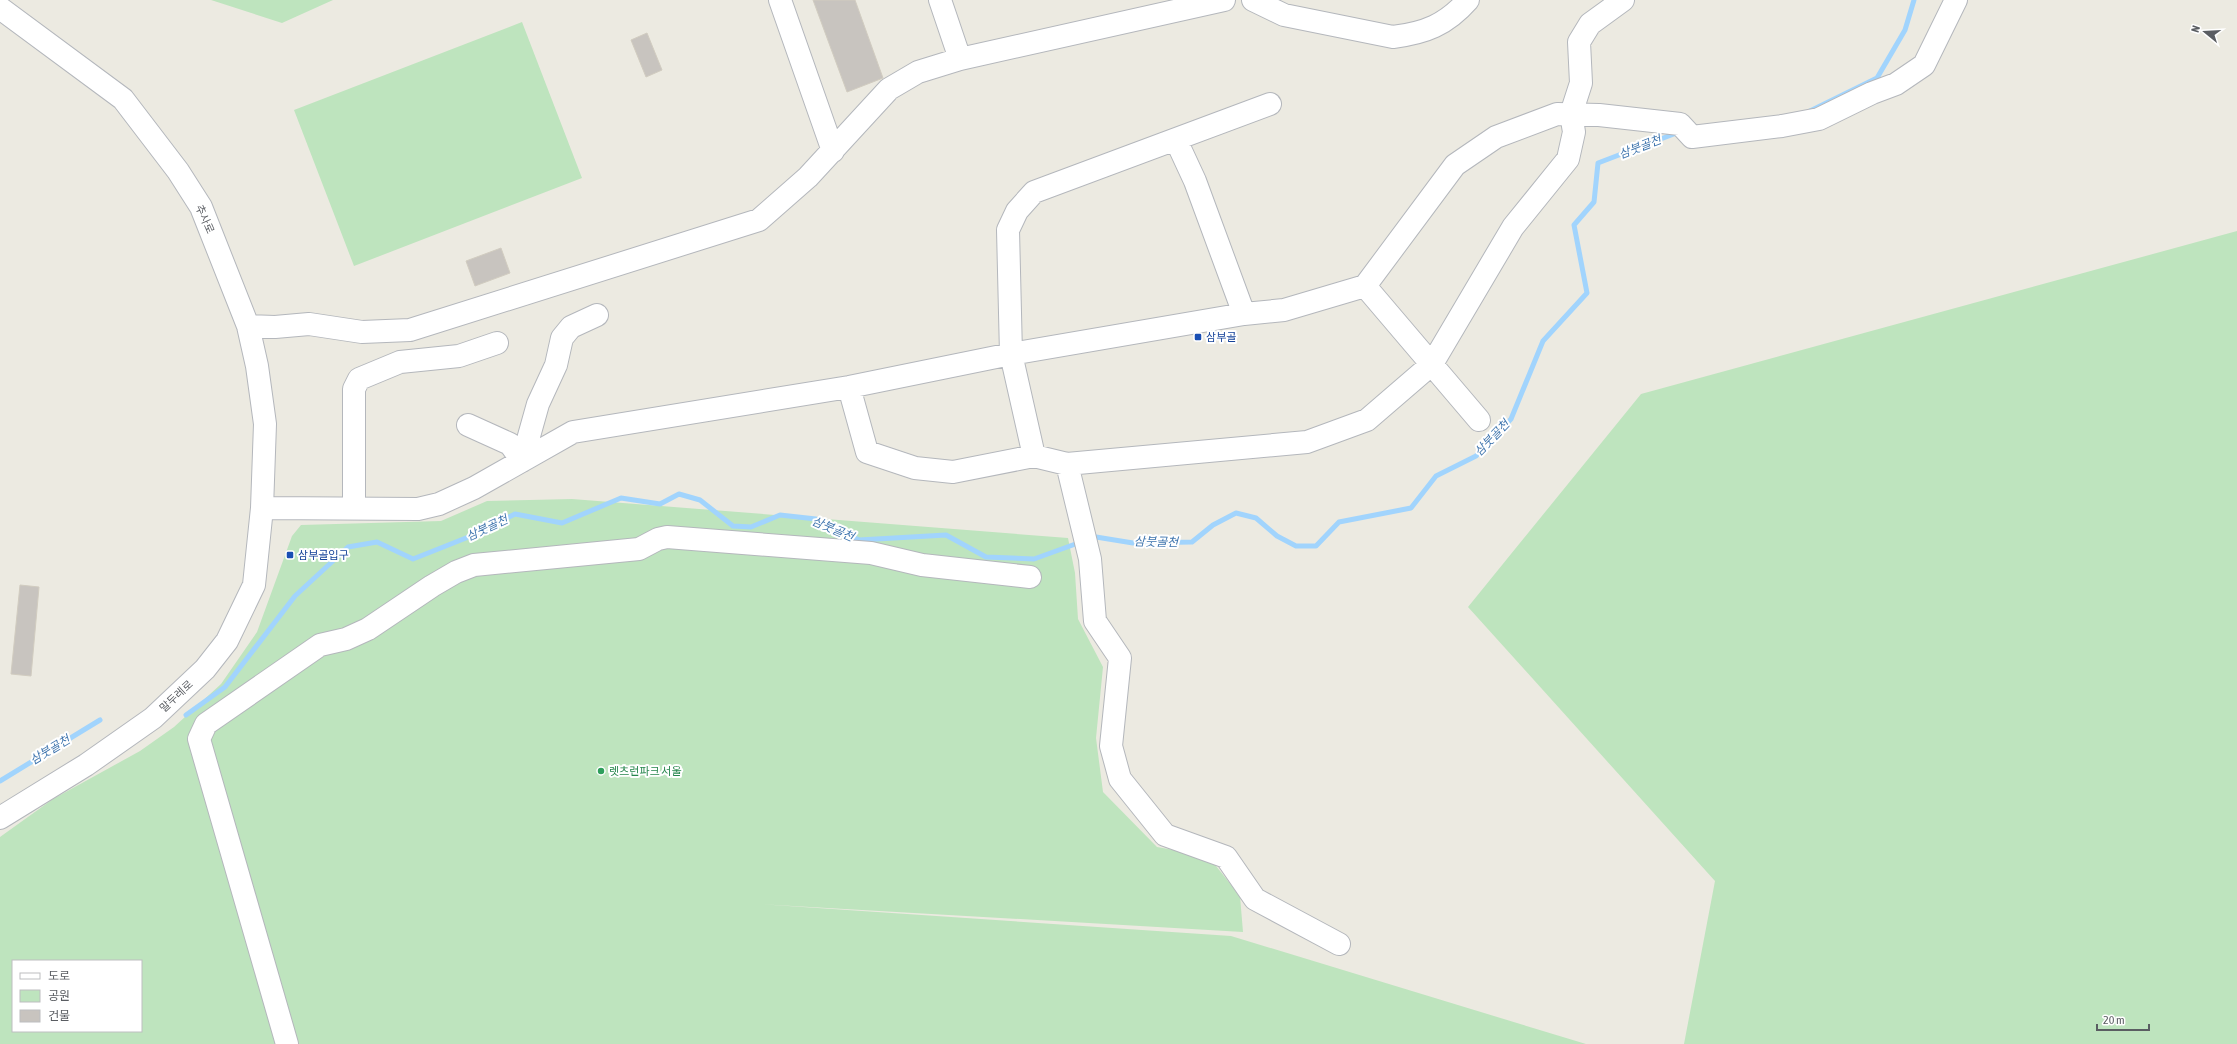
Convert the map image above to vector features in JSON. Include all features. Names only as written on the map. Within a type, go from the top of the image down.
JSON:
[{"type":"street","points":[[780,0],[833,151]]},
{"type":"street","points":[[940,0],[960,60]]},
{"type":"street","points":[[248,326],[275,327],[309,324],[362,332],[410,330],[759,220],[808,177],[889,89],[918,72],[960,60],[1224,0]]},
{"type":"street","points":[[1253,0],[1284,15],[1393,37],[1408,35],[1437,27],[1457,12],[1468,0]]},
{"type":"street","points":[[849,387],[867,452],[915,468],[953,472],[1034,456],[1067,464],[1307,442],[1367,420],[1432,364],[1514,227],[1568,159],[1574,132],[1571,114],[1581,83],[1579,42],[1590,24],[1623,0]]},
{"type":"street","points":[[262,508],[418,509],[439,504],[474,488],[573,432],[849,387],[1011,354],[1244,314],[1284,310],[1365,286],[1455,165],[1496,137],[1557,114],[1571,114],[1686,130],[1782,126],[1819,119],[1872,92],[1896,84],[1924,65],[1956,0]]},
{"type":"street","name":"추사로","points":[[0,8],[123,99],[178,171],[201,207],[248,326],[257,366],[265,424],[262,508]]},
{"type":"street","points":[[1034,456],[1011,354],[1008,230],[1017,212],[1034,192],[1270,104]]},
{"type":"street","points":[[1176,140],[1195,181],[1244,314]]},
{"type":"street","points":[[1365,286],[1479,420]]},
{"type":"street","points":[[522,460],[538,404],[556,366],[562,338],[571,327],[597,315]]},
{"type":"street","points":[[354,508],[354,389],[359,379],[400,362],[459,356],[497,343]]},
{"type":"street","points":[[468,425],[510,444],[522,460]]},
{"type":"street","points":[[1067,464],[1084,526],[1090,559],[1095,621],[1120,658],[1111,746],[1120,779],[1165,835],[1226,857],[1255,900],[1339,944]]},
{"type":"street","name":"말두레로","points":[[0,818],[86,764],[153,718],[205,669],[227,641],[254,585],[262,508]]},
{"type":"street","points":[[287,1044],[199,739],[206,724],[320,645],[346,639],[368,630],[432,586],[456,572],[474,565],[633,550],[639,549],[658,539],[667,537],[871,553],[922,565],[1030,577]]},
{"type":"green space","points":[[211,0],[333,0],[282,23]]},
{"type":"green space","points":[[522,22],[582,178],[354,266],[294,110]]},
{"type":"green space","points":[[2237,231],[2237,1044],[1684,1044],[1715,881],[1468,607],[1641,394]]},
{"type":"green space","name":"렛츠런파크 서울","points":[[572,499],[1068,538],[1075,573],[1078,619],[1103,667],[1096,738],[1103,792],[1157,847],[1208,856],[1240,896],[1243,932],[759,904],[1231,936],[1586,1044],[0,1044],[0,837],[53,799],[140,751],[174,727],[221,684],[257,632],[292,536],[301,525],[441,521],[487,501]]},
{"type":"building","points":[[813,0],[855,0],[883,78],[847,92]]},
{"type":"building","points":[[647,33],[662,70],[646,77],[631,40]]},
{"type":"building","points":[[501,248],[510,273],[475,286],[466,261]]},
{"type":"building","points":[[20,585],[39,587],[31,676],[11,674]]},
{"type":"waterway","name":"삼붓골천","points":[[1810,111],[1877,78],[1905,30],[1914,0]]},
{"type":"waterway","name":"삼붓골천","points":[[1091,539],[1096,537],[1133,543],[1192,542],[1213,525],[1236,513],[1256,518],[1277,536],[1296,546],[1316,546],[1339,522],[1411,508],[1436,476],[1476,456],[1511,419],[1543,341],[1587,293],[1574,225],[1594,202],[1598,163],[1679,132]]},
{"type":"waterway","name":"삼붓골천","points":[[186,715],[225,687],[295,596],[348,547],[377,542],[413,559],[471,536],[515,514],[562,523],[621,498],[660,504],[679,494],[700,500],[733,526],[751,527],[780,515],[816,519],[859,540],[946,535],[986,557],[1034,559],[1081,542]]},
{"type":"waterway","name":"삼붓골천","points":[[0,781],[100,720]]},
{"type":"place","name":"삼부골","points":[[1198,337]]},
{"type":"place","name":"삼부골입구","points":[[290,555]]},
{"type":"place","name":"렛츠런파크 서울","points":[[601,771]]}]
